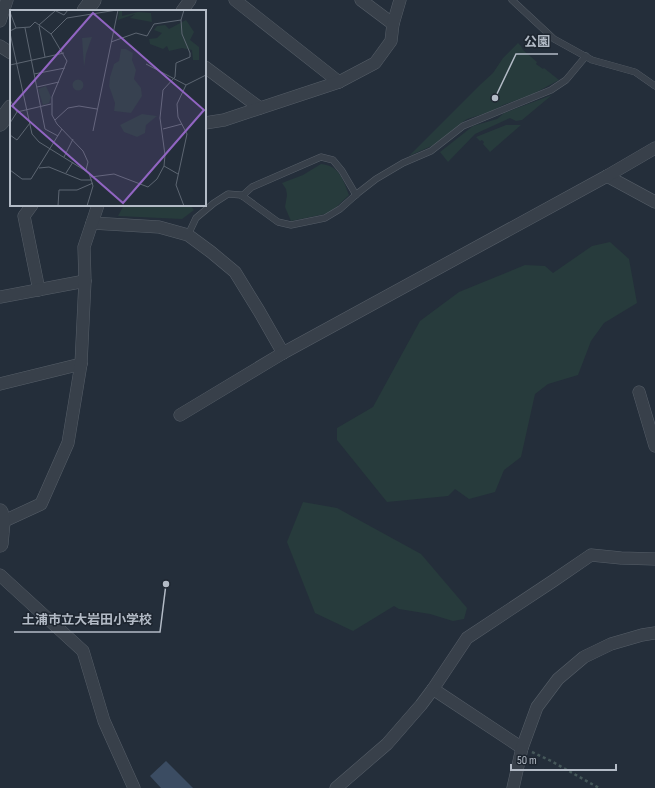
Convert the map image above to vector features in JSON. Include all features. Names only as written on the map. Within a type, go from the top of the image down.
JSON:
[{"type":"street","points":[[0,21],[7,0]]},
{"type":"street","points":[[86,10],[93,0]]},
{"type":"street","points":[[183,10],[190,0]]},
{"type":"street","points":[[235,0],[339,82]]},
{"type":"street","points":[[361,0],[393,24]]},
{"type":"street","points":[[206,123],[224,120],[339,82],[375,63],[391,41],[393,24],[400,0]]},
{"type":"street","points":[[0,46],[10,52]]},
{"type":"street","points":[[206,68],[260,108]]},
{"type":"street","points":[[0,123],[10,109]]},
{"type":"street","points":[[180,415],[283,353],[607,176],[655,148]]},
{"type":"street","points":[[607,176],[655,202]]},
{"type":"street","points":[[31,206],[24,216],[39,290]]},
{"type":"street","points":[[0,544],[1,517],[41,504],[68,443],[81,364],[84,247],[98,206]]},
{"type":"street","points":[[92,223],[159,227],[188,235],[236,272],[283,353]]},
{"type":"street","points":[[0,297],[84,281]]},
{"type":"street","points":[[0,384],[81,364]]},
{"type":"street","points":[[639,392],[655,446]]},
{"type":"street","points":[[336,788],[387,744],[434,690],[467,638],[591,555],[655,559]]},
{"type":"street","points":[[0,574],[84,652],[104,721],[134,788]]},
{"type":"street","points":[[513,788],[522,748],[537,707],[558,679],[584,657],[611,644],[642,635],[655,633]]},
{"type":"street","points":[[434,690],[522,748]]},
{"type":"lane","points":[[512,0],[554,39],[592,60],[635,72],[655,86]]},
{"type":"lane","points":[[188,235],[196,218],[228,194],[242,196],[278,222],[291,225],[325,218],[340,209],[376,179],[403,163],[431,151],[463,126],[551,90],[566,80],[586,56]]},
{"type":"lane","points":[[242,196],[252,187],[321,157],[333,160],[342,171],[356,195]]},
{"type":"path","points":[[522,748],[551,761],[599,788]]},
{"type":"green space","points":[[518,43],[523,50],[537,62],[536,64],[543,69],[544,68],[559,80],[533,94],[503,105],[493,111],[467,119],[436,144],[409,156],[493,73],[503,58]]},
{"type":"green space","points":[[552,95],[522,120],[516,121],[510,118],[475,134],[448,162],[440,152],[473,126],[497,119],[504,113]]},
{"type":"green space","points":[[506,125],[521,125],[490,152],[483,144],[484,142],[482,140],[480,141],[476,137]]},
{"type":"green space","points":[[321,164],[327,165],[337,171],[343,179],[349,195],[330,213],[291,221],[285,207],[287,195],[286,189],[282,183],[303,175]]},
{"type":"green space","points":[[123,206],[191,206],[194,210],[182,219],[118,216]]},
{"type":"green space","points":[[610,242],[629,259],[637,303],[604,323],[591,341],[578,375],[548,384],[535,394],[521,457],[504,470],[495,492],[469,499],[455,489],[448,496],[387,502],[337,440],[337,428],[373,407],[420,321],[459,292],[525,265],[545,266],[553,273],[592,246]]},
{"type":"green space","points":[[303,502],[337,508],[421,554],[467,608],[464,619],[453,621],[430,614],[399,609],[394,606],[353,631],[315,613],[287,542]]},
{"type":"water","points":[[166,761],[193,788],[161,788],[150,776]]},
{"type":"place","name":"公園","points":[[495,98]]},
{"type":"place","name":"土浦市立大岩田小学校","points":[[166,584]]}]
